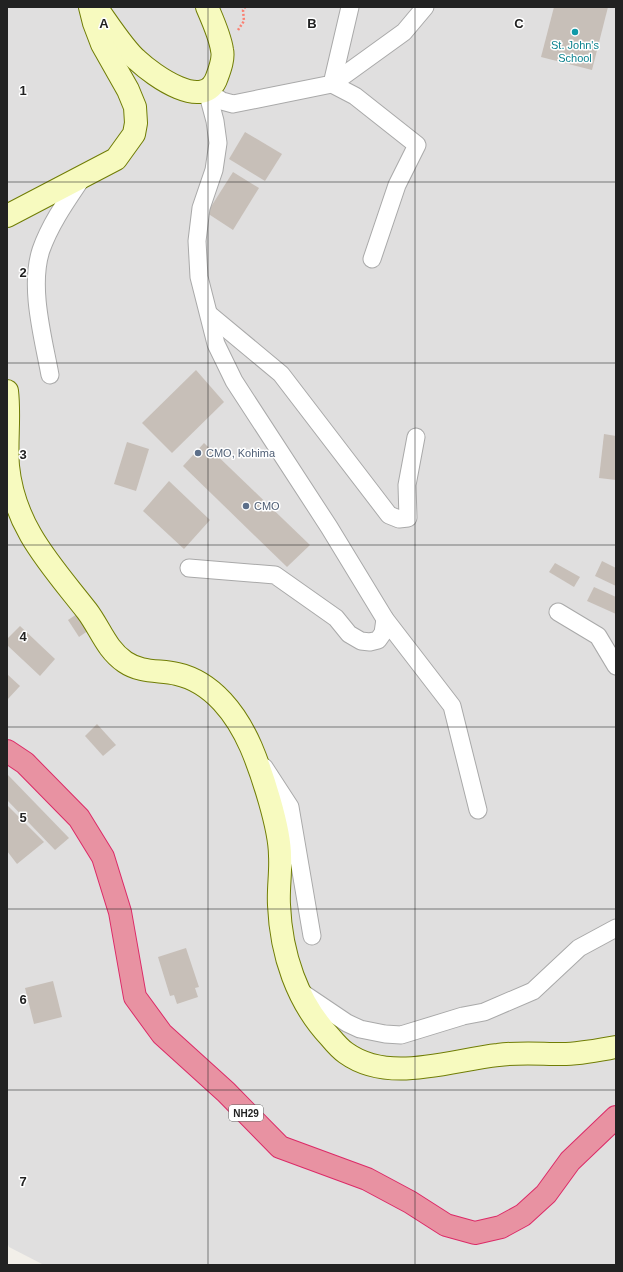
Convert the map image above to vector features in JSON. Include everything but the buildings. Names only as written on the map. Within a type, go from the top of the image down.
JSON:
[{"type":"highway","name":"NH29","points":[[7,751],[25,764],[79,818],[103,857],[120,912],[136,997],[162,1034],[226,1092],[280,1147],[367,1179],[410,1202],[446,1225],[475,1233],[501,1227],[523,1215],[546,1194],[570,1161],[616,1117]]},
{"type":"street","points":[[7,216],[84,175],[116,160],[134,134],[136,123],[135,107],[128,90],[102,44],[90,7]]},
{"type":"street","points":[[96,7],[136,60],[177,88],[190,93],[207,91],[216,82],[223,52],[207,7]]},
{"type":"street","points":[[332,84],[350,7]]},
{"type":"street","points":[[207,91],[222,101],[233,104],[332,84],[404,32],[425,7]]},
{"type":"street","points":[[332,84],[355,96],[417,145],[397,186],[372,259]]},
{"type":"street","points":[[207,91],[215,121],[218,142],[214,170],[201,208],[197,241],[199,277],[210,315],[216,344],[234,381],[329,527],[385,619],[452,706],[478,810]]},
{"type":"street","points":[[50,374],[40,322],[36,277],[41,250],[57,216],[84,175]]},
{"type":"street","points":[[210,315],[281,374],[389,515],[399,519],[408,518],[407,485],[416,437]]},
{"type":"street","points":[[7,391],[10,412],[8,465],[16,506],[40,552],[90,615],[112,652],[140,670],[179,674],[200,684],[222,699],[290,807],[312,936]]},
{"type":"street","points":[[189,568],[275,575],[336,618],[350,634],[361,641],[370,642],[378,640],[383,633],[385,619]]},
{"type":"street","points":[[558,612],[598,636],[616,666]]},
{"type":"street","points":[[251,746],[275,826],[280,855],[278,903],[280,927],[291,973],[299,992],[316,1022],[344,1052],[360,1061],[378,1068],[406,1068],[455,1062],[499,1054],[545,1052],[563,1054],[616,1047]]},
{"type":"street","points":[[299,992],[347,1023],[360,1029],[385,1034],[401,1035],[463,1016],[484,1012],[533,991],[579,948],[616,928]]},
{"type":"shaded area","points":[[7,7],[616,7],[616,1265],[44,1265],[9,1247],[7,1242]]},
{"type":"place","name":"St. John's School","points":[[575,32]]},
{"type":"place","name":"CMO, Kohima","points":[[198,453]]},
{"type":"place","name":"CMO","points":[[246,506]]}]
